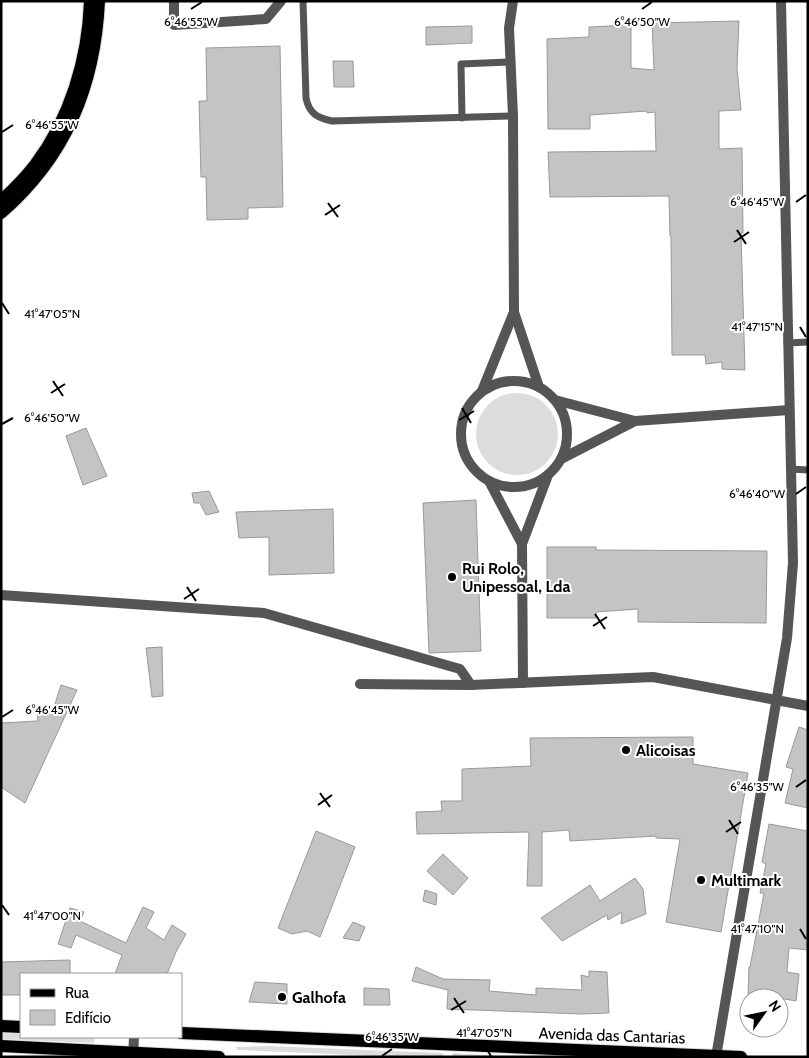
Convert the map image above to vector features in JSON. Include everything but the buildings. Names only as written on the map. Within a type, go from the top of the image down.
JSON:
[{"type":"main road","points":[[1,201],[35,165],[58,127],[70,102],[83,62],[90,1]]},
{"type":"main road","points":[[1,213],[20,197],[45,168],[72,121],[91,67],[97,31],[99,1]]},
{"type":"main road","points":[[1,1026],[20,1027]]},
{"type":"main road","name":"Avenida das Cantarias","points":[[182,1033],[741,1057]]},
{"type":"main road","points":[[1,1046],[133,1055],[219,1057]]},
{"type":"street","points":[[174,1],[174,25],[266,19],[281,1]]},
{"type":"street","points":[[514,1],[509,28],[514,312],[539,386]]},
{"type":"street","points":[[715,1056],[787,638],[793,564],[781,1]]},
{"type":"street","points":[[482,391],[514,312]]},
{"type":"street","points":[[562,459],[567,444],[567,428],[564,413],[556,400],[539,386],[512,380],[499,382],[482,391],[470,403],[463,420],[461,438],[465,455],[475,470],[489,481],[504,486],[520,487],[535,483],[548,475],[562,459],[635,421]]},
{"type":"street","points":[[556,400],[635,421],[789,410]]},
{"type":"street","points":[[523,683],[522,544],[548,475]]},
{"type":"street","points":[[489,481],[522,544]]},
{"type":"street","points":[[1,595],[264,613],[460,669],[470,685]]},
{"type":"street","points":[[360,684],[470,685],[653,678],[808,706]]},
{"type":"street","points":[[133,1055],[134,1038]]},
{"type":"lane","points":[[303,1],[306,98],[313,114],[321,119],[332,121],[512,116]]},
{"type":"lane","points":[[462,118],[461,64],[509,62]]},
{"type":"lane","points":[[787,343],[808,342]]},
{"type":"lane","points":[[790,469],[808,470]]},
{"type":"shaded area","points":[[509,393],[525,393],[540,400],[551,411],[558,426],[555,450],[546,463],[525,475],[509,475],[494,468],[483,457],[476,442],[476,426],[483,411],[494,400]]},
{"type":"shaded area","points":[[1,1033],[20,1034],[20,1038],[95,1038],[94,1043],[1,1039]]},
{"type":"shaded area","points":[[267,1046],[443,1053],[443,1057],[237,1050],[236,1047]]},
{"type":"shaded area","points":[[453,1053],[530,1057],[452,1057]]},
{"type":"place","name":"Rui Rolo, Unipessoal, Lda","points":[[452,577]]},
{"type":"place","name":"Alicoisas","points":[[626,750]]},
{"type":"place","name":"Multimark","points":[[701,880]]},
{"type":"place","name":"Galhofa","points":[[282,997]]}]
